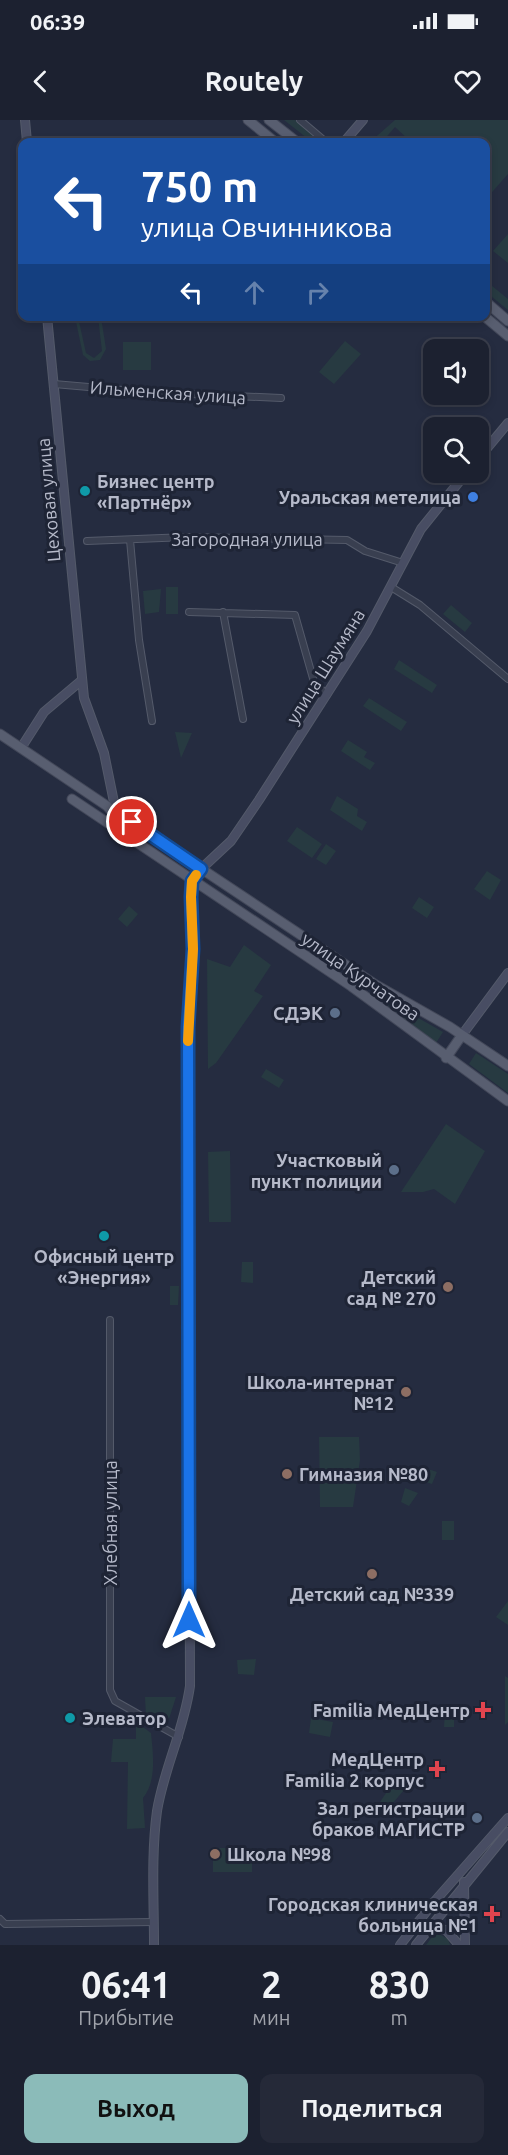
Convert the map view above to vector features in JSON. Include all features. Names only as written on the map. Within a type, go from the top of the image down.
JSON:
[{"type":"main road","points":[[25,120],[27,138]]},
{"type":"main road","points":[[248,120],[270,138]]},
{"type":"main road","points":[[269,120],[292,138]]},
{"type":"main road","points":[[347,138],[363,120]]},
{"type":"main road","points":[[490,305],[508,321]]},
{"type":"main road","name":"Цеховая улица","points":[[48,321],[82,680],[87,708],[104,753],[116,812]]},
{"type":"main road","points":[[490,321],[508,336]]},
{"type":"main road","points":[[489,446],[508,423]]},
{"type":"main road","name":"улица Шаумяна","points":[[201,869],[231,841],[327,695],[391,587],[425,522],[458,483]]},
{"type":"main road","points":[[21,748],[44,712],[82,680]]},
{"type":"main road","points":[[0,734],[107,806],[145,849]]},
{"type":"main road","points":[[72,799],[145,849]]},
{"type":"main road","name":"улица Курчатова","points":[[116,812],[376,985],[462,1035],[508,1066]]},
{"type":"main road","name":"улица Курчатова","points":[[145,849],[351,986],[508,1101]]},
{"type":"main road","points":[[154,1945],[157,1812],[162,1786],[179,1739],[190,1686],[188,1027],[193,949],[192,881],[201,869]]},
{"type":"main road","points":[[447,1058],[508,973]]},
{"type":"main road","points":[[400,1945],[508,1818]]},
{"type":"main road","points":[[416,1945],[508,1832]]},
{"type":"main road","points":[[463,1870],[465,1945]]},
{"type":"main road","points":[[429,1928],[446,1930],[459,1945]]},
{"type":"street","points":[[300,120],[321,138]]},
{"type":"street","name":"Ильменская улица","points":[[54,384],[146,392],[281,398]]},
{"type":"street","name":"Загородная улица","points":[[87,541],[188,537],[347,540],[365,551],[403,563]]},
{"type":"street","points":[[130,540],[139,640],[152,721]]},
{"type":"street","points":[[391,587],[420,605],[508,679]]},
{"type":"street","points":[[189,612],[295,615],[314,682],[327,695]]},
{"type":"street","points":[[223,612],[243,719]]},
{"type":"street","name":"Хлебная улица","points":[[110,1320],[110,1690],[115,1701],[150,1726],[179,1739]]},
{"type":"street","points":[[3,1922],[154,1922]]},
{"type":"shaded area","points":[[284,120],[295,120],[316,138],[307,138]]},
{"type":"shaded area","points":[[395,120],[508,120],[508,174],[490,194],[490,138],[407,138],[395,127],[385,138],[375,138]]},
{"type":"shaded area","points":[[508,234],[508,263],[493,251]]},
{"type":"shaded area","points":[[490,284],[508,299],[508,310],[490,295]]},
{"type":"shaded area","points":[[76,321],[79,321],[86,353],[94,358],[102,351],[98,321],[102,321],[106,349],[100,360],[90,361],[83,355]]},
{"type":"shaded area","points":[[345,341],[361,354],[334,384],[319,372]]},
{"type":"shaded area","points":[[123,342],[151,342],[151,370],[123,370]]},
{"type":"shaded area","points":[[166,587],[178,587],[178,614],[166,614]]},
{"type":"shaded area","points":[[161,589],[159,612],[145,614],[143,591]]},
{"type":"shaded area","points":[[451,605],[472,623],[465,632],[443,614]]},
{"type":"shaded area","points":[[399,660],[437,685],[432,693],[394,669]]},
{"type":"shaded area","points":[[369,698],[407,722],[401,731],[363,706]]},
{"type":"shaded area","points":[[175,732],[192,733],[181,758]]},
{"type":"shaded area","points":[[348,740],[367,752],[364,757],[375,763],[370,770],[341,751]]},
{"type":"shaded area","points":[[337,796],[358,809],[357,816],[367,822],[362,831],[330,810]]},
{"type":"shaded area","points":[[297,827],[322,844],[312,858],[287,841]]},
{"type":"shaded area","points":[[326,844],[336,851],[326,865],[316,859]]},
{"type":"shaded area","points":[[487,871],[501,880],[490,900],[474,889]]},
{"type":"shaded area","points":[[419,897],[434,907],[427,918],[412,908]]},
{"type":"shaded area","points":[[129,906],[138,914],[127,927],[118,919]]},
{"type":"shaded area","points":[[244,945],[271,965],[254,991],[263,996],[216,1063],[208,1069],[207,959],[230,967]]},
{"type":"shaded area","points":[[378,995],[443,1032],[436,1043],[377,997]]},
{"type":"shaded area","points":[[476,1053],[508,1074],[508,1093],[469,1064]]},
{"type":"shaded area","points":[[266,1069],[284,1080],[279,1088],[261,1077]]},
{"type":"shaded area","points":[[446,1124],[485,1151],[455,1204],[434,1189],[423,1192],[401,1192]]},
{"type":"shaded area","points":[[230,1151],[231,1222],[209,1222],[208,1152]]},
{"type":"shaded area","points":[[242,1262],[253,1262],[253,1283],[241,1282]]},
{"type":"shaded area","points":[[170,1286],[179,1286],[178,1305],[170,1305]]},
{"type":"shaded area","points":[[319,1437],[359,1437],[360,1460],[353,1507],[320,1507]]},
{"type":"shaded area","points":[[419,1466],[437,1472],[432,1484],[414,1478]]},
{"type":"shaded area","points":[[405,1488],[418,1493],[409,1506],[401,1502]]},
{"type":"shaded area","points":[[442,1521],[454,1521],[454,1540],[442,1540]]},
{"type":"shaded area","points":[[508,1601],[508,1625],[496,1617]]},
{"type":"shaded area","points":[[256,1659],[254,1675],[238,1674],[237,1660]]},
{"type":"shaded area","points":[[505,1676],[508,1678],[508,1722],[505,1725]]},
{"type":"shaded area","points":[[145,1697],[176,1697],[167,1725],[146,1717]]},
{"type":"shaded area","points":[[445,1711],[454,1711],[454,1727],[444,1727]]},
{"type":"shaded area","points":[[311,1718],[333,1722],[330,1737],[309,1733]]},
{"type":"shaded area","points":[[136,1722],[151,1733],[153,1767],[150,1783],[143,1798],[145,1828],[127,1829],[128,1762],[111,1762],[113,1739],[136,1739]]},
{"type":"shaded area","points":[[392,1784],[404,1790],[386,1811],[380,1802]]},
{"type":"shaded area","points":[[213,1848],[252,1848],[252,1872],[213,1872]]},
{"type":"shaded area","points":[[439,1934],[448,1939],[450,1945],[426,1945],[432,1937]]},
{"type":"slow traffic","points":[[188,1041],[193,949],[191,897],[192,881],[196,875]]},
{"type":"place","name":"Бизнес центр «Партнёр»","points":[[85,491]]},
{"type":"place","name":"Уральская метелица","points":[[473,497]]},
{"type":"place","name":"СДЭК","points":[[335,1013]]},
{"type":"place","name":"Участковый пункт полиции","points":[[394,1170]]},
{"type":"place","name":"Офисный центр «Энергия»","points":[[104,1236]]},
{"type":"place","name":"Детский сад № 270","points":[[448,1287]]},
{"type":"place","name":"Школа-интернат №12","points":[[406,1392]]},
{"type":"place","name":"Гимназия №80","points":[[287,1474]]},
{"type":"place","name":"Детский сад №339","points":[[372,1574]]},
{"type":"place","name":"Familia МедЦентр","points":[[483,1710]]},
{"type":"place","name":"Элеватор","points":[[70,1718]]},
{"type":"place","name":"МедЦентр Familia 2 корпус","points":[[437,1769]]},
{"type":"place","name":"Зал регистрации браков МАГИСТР","points":[[477,1818]]},
{"type":"place","name":"Школа №98","points":[[215,1854]]},
{"type":"place","name":"Городская клиническая больница №1","points":[[492,1914]]},
{"type":"route","points":[[132,822],[201,869],[192,881],[193,949],[188,1027],[189,1620]]}]
